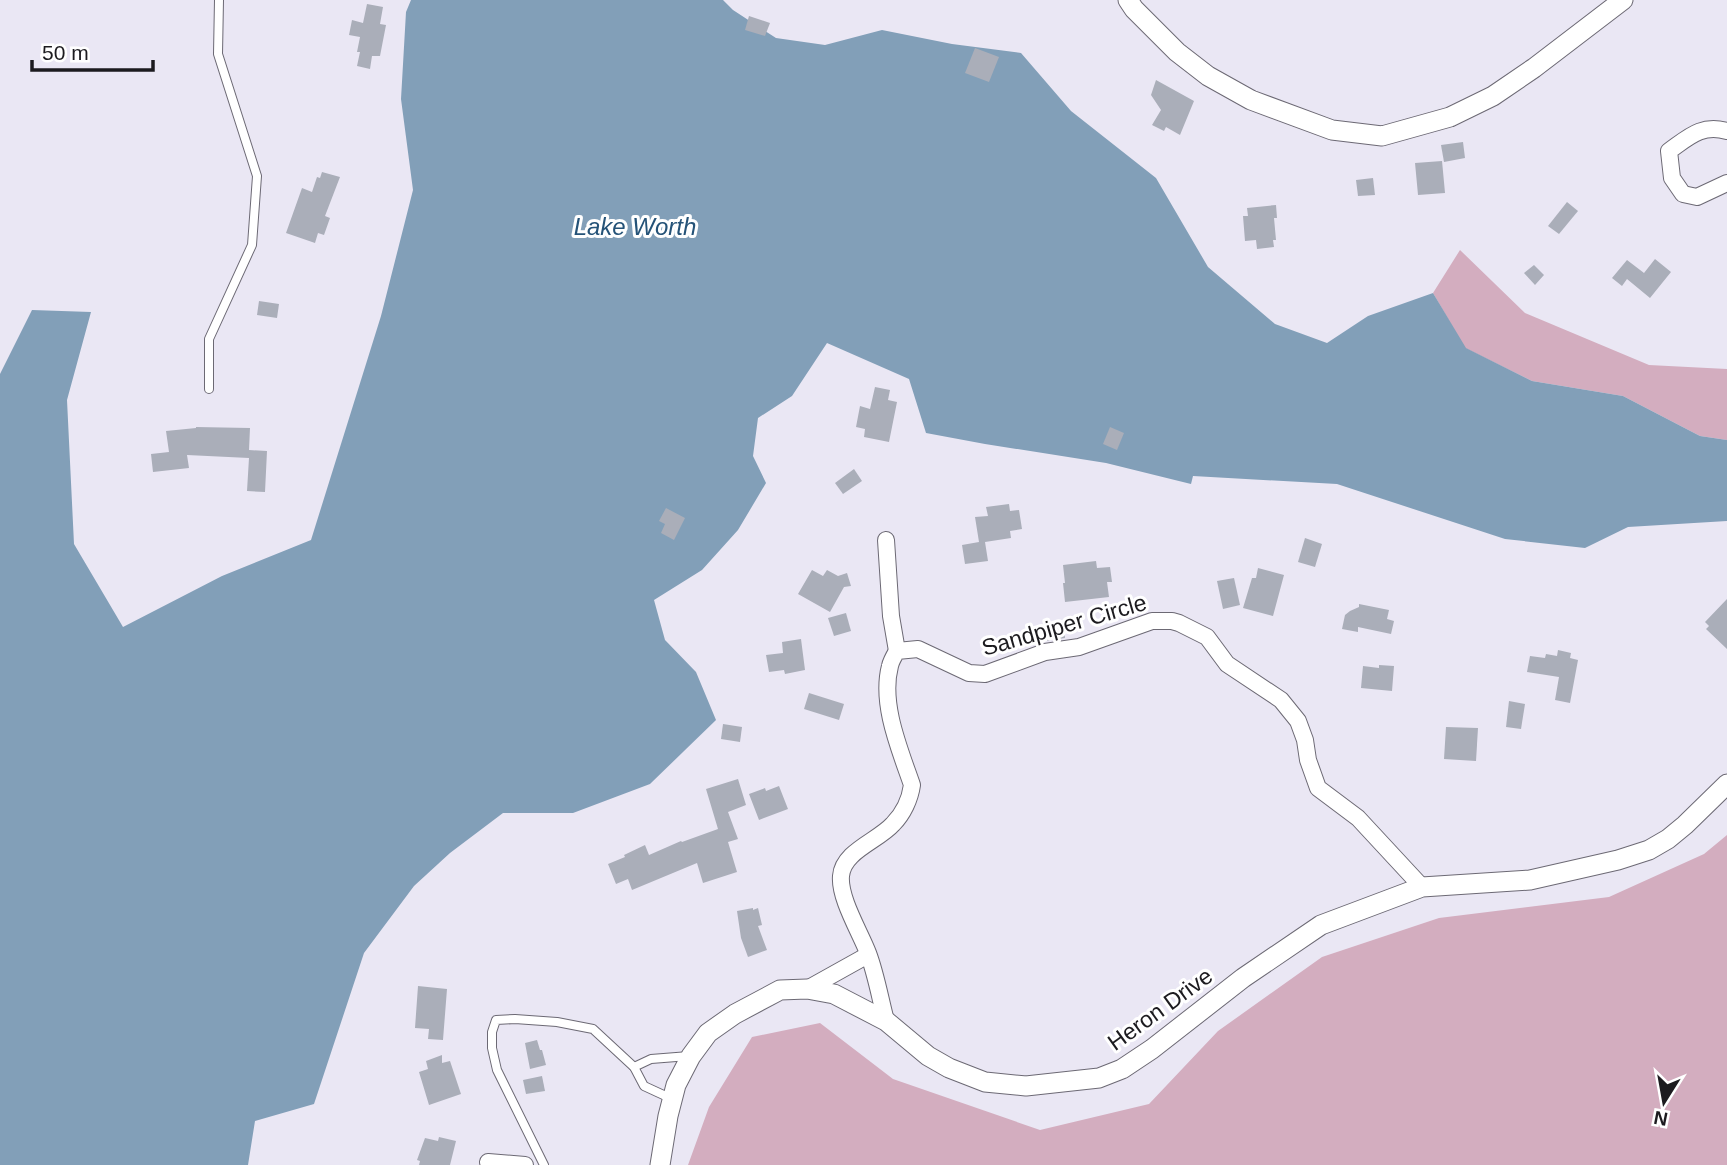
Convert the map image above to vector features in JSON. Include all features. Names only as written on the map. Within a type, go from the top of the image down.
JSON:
[{"type":"street","points":[[1128,0],[1177,52],[1209,76],[1251,100],[1332,130],[1382,136],[1450,117],[1493,96],[1623,0]]},
{"type":"street","points":[[1727,131],[1716,128],[1697,131],[1669,151],[1672,178],[1683,194],[1697,197],[1727,183]]},
{"type":"street","points":[[886,541],[891,616],[897,652],[890,665],[887,688],[893,727],[912,785],[911,794],[893,824],[848,859],[841,874],[842,892],[869,954],[886,1021]]},
{"type":"street","name":"Sandpiper Circle","points":[[897,652],[918,649],[969,673],[985,674],[1045,652],[1079,648],[1152,621],[1179,623],[1207,637],[1227,664],[1281,700],[1298,721],[1318,788],[1358,818],[1422,887]]},
{"type":"street","name":"Heron Drive","points":[[660,1165],[672,1099],[691,1056],[708,1033],[735,1014],[780,990],[807,989],[834,994],[886,1021],[928,1056],[949,1068],[985,1082],[1026,1086],[1099,1078],[1122,1069],[1152,1049],[1243,978],[1321,925],[1422,887],[1530,880],[1639,853],[1668,839],[1727,784]]},
{"type":"street","points":[[807,989],[869,954]]},
{"type":"street","points":[[488,1162],[525,1165]]},
{"type":"lane","points":[[209,389],[209,339],[252,244],[257,176],[218,54],[219,0]]},
{"type":"lane","points":[[544,1165],[497,1070],[492,1048],[492,1032],[496,1020],[557,1022],[593,1029],[634,1067],[644,1086],[672,1099]]},
{"type":"lane","points":[[634,1067],[651,1059],[691,1056]]},
{"type":"shaded area","points":[[1460,250],[1525,313],[1649,365],[1727,369],[1727,440],[1700,436],[1623,396],[1532,381],[1465,348],[1433,293]]},
{"type":"shaded area","points":[[1727,835],[1727,1165],[688,1165],[709,1107],[752,1037],[820,1023],[893,1079],[1040,1130],[1149,1104],[1218,1031],[1322,957],[1439,918],[1609,897],[1704,854]]},
{"type":"water","name":"Lake Worth","points":[[411,0],[723,0],[733,10],[776,38],[825,45],[882,30],[952,44],[1021,53],[1071,111],[1156,178],[1208,267],[1275,324],[1327,343],[1368,316],[1433,293],[1466,348],[1532,381],[1623,396],[1700,436],[1727,440],[1727,521],[1628,527],[1585,548],[1505,539],[1337,484],[1193,476],[1191,484],[1106,463],[926,433],[909,379],[827,343],[792,396],[758,418],[753,456],[766,483],[738,530],[702,570],[654,600],[665,640],[696,672],[716,720],[650,784],[573,813],[503,813],[450,853],[414,886],[364,953],[314,1104],[255,1121],[248,1165],[0,1165],[0,374],[32,310],[91,312],[67,400],[74,544],[123,627],[222,576],[311,540],[381,316],[413,190],[401,99],[406,12]]},
{"type":"building","points":[[367,4],[383,7],[380,24],[386,25],[380,56],[372,56],[370,69],[357,66],[360,37],[349,35],[352,20],[363,23]]},
{"type":"building","points":[[749,16],[770,23],[765,36],[745,30]]},
{"type":"building","points":[[975,48],[999,57],[989,82],[965,73]]},
{"type":"building","points":[[1156,80],[1194,101],[1180,135],[1166,127],[1164,131],[1152,125],[1161,110],[1151,95]]},
{"type":"building","points":[[1463,142],[1465,158],[1444,162],[1441,145]]},
{"type":"building","points":[[1442,161],[1445,193],[1418,195],[1415,163]]},
{"type":"building","points":[[322,172],[340,177],[325,216],[330,218],[324,235],[318,233],[315,243],[286,233],[302,188],[312,192],[317,177],[320,178]]},
{"type":"building","points":[[1373,178],[1375,195],[1358,196],[1356,180]]},
{"type":"building","points":[[1567,202],[1578,211],[1559,234],[1548,226]]},
{"type":"building","points":[[1276,205],[1274,247],[1257,249],[1256,240],[1245,241],[1243,216],[1248,216],[1247,208]]},
{"type":"building","points":[[1655,259],[1671,272],[1650,298],[1627,279],[1622,286],[1612,278],[1627,260],[1644,273]]},
{"type":"building","points":[[1534,265],[1544,275],[1535,285],[1524,273]]},
{"type":"building","points":[[259,301],[279,304],[277,318],[257,315]]},
{"type":"building","points":[[875,387],[890,390],[888,400],[897,402],[889,442],[864,437],[865,429],[856,427],[860,406],[870,409]]},
{"type":"building","points":[[196,427],[250,428],[249,450],[267,451],[265,492],[247,491],[249,458],[187,455],[189,468],[153,472],[151,454],[169,452],[166,431]]},
{"type":"building","points":[[1110,427],[1124,433],[1117,450],[1103,444]]},
{"type":"building","points":[[854,469],[862,481],[843,494],[835,483]]},
{"type":"building","points":[[1009,504],[1010,511],[1019,510],[1022,529],[1010,531],[1011,538],[985,542],[988,561],[965,564],[962,545],[979,542],[975,517],[988,516],[986,507]]},
{"type":"building","points":[[666,508],[685,518],[674,540],[661,533],[665,524],[659,521]]},
{"type":"building","points":[[1305,538],[1322,544],[1315,567],[1298,562]]},
{"type":"building","points":[[1096,561],[1097,568],[1110,567],[1112,582],[1107,582],[1109,597],[1065,602],[1063,565]]},
{"type":"building","points":[[1258,568],[1284,575],[1273,616],[1243,608],[1252,578],[1256,578]]},
{"type":"building","points":[[812,570],[823,576],[827,570],[838,576],[847,573],[851,586],[844,587],[830,612],[798,594]]},
{"type":"building","points":[[1234,578],[1240,605],[1223,609],[1217,581]]},
{"type":"building","points":[[1727,599],[1727,649],[1706,629],[1709,626],[1705,622]]},
{"type":"building","points":[[1359,604],[1389,610],[1387,619],[1394,621],[1391,634],[1358,627],[1358,632],[1342,629],[1345,615],[1359,607]]},
{"type":"building","points":[[846,613],[851,631],[834,636],[828,618]]},
{"type":"building","points":[[1064,623],[1065,638],[1045,641],[1045,624]]},
{"type":"building","points":[[801,639],[805,670],[785,674],[784,670],[769,672],[766,655],[783,653],[782,642]]},
{"type":"building","points":[[1558,650],[1571,653],[1570,658],[1578,660],[1570,703],[1555,700],[1559,677],[1527,672],[1530,656],[1557,656]]},
{"type":"building","points":[[1379,665],[1394,666],[1392,691],[1361,688],[1363,666],[1379,668]]},
{"type":"building","points":[[809,693],[844,704],[839,720],[804,709]]},
{"type":"building","points":[[1509,701],[1525,704],[1521,729],[1506,727]]},
{"type":"building","points":[[723,724],[742,727],[740,742],[721,739]]},
{"type":"building","points":[[1446,727],[1478,728],[1476,761],[1444,759]]},
{"type":"building","points":[[738,779],[746,805],[728,812],[738,839],[728,842],[737,872],[703,883],[697,863],[632,890],[628,879],[616,884],[608,864],[625,857],[624,855],[645,845],[649,855],[718,829],[706,789]]},
{"type":"building","points":[[779,786],[788,809],[759,820],[749,794]]},
{"type":"building","points":[[758,908],[762,925],[758,926],[767,950],[748,957],[741,938],[737,911]]},
{"type":"building","points":[[418,986],[447,989],[443,1040],[428,1039],[429,1029],[415,1028]]},
{"type":"building","points":[[537,1040],[546,1065],[530,1069],[525,1043]]},
{"type":"building","points":[[442,1055],[442,1063],[450,1061],[461,1094],[429,1105],[419,1072],[428,1069],[426,1061]]},
{"type":"building","points":[[542,1076],[545,1091],[526,1094],[523,1080]]},
{"type":"building","points":[[439,1137],[456,1141],[450,1165],[419,1165],[420,1161],[417,1160],[425,1138],[438,1141]]}]
